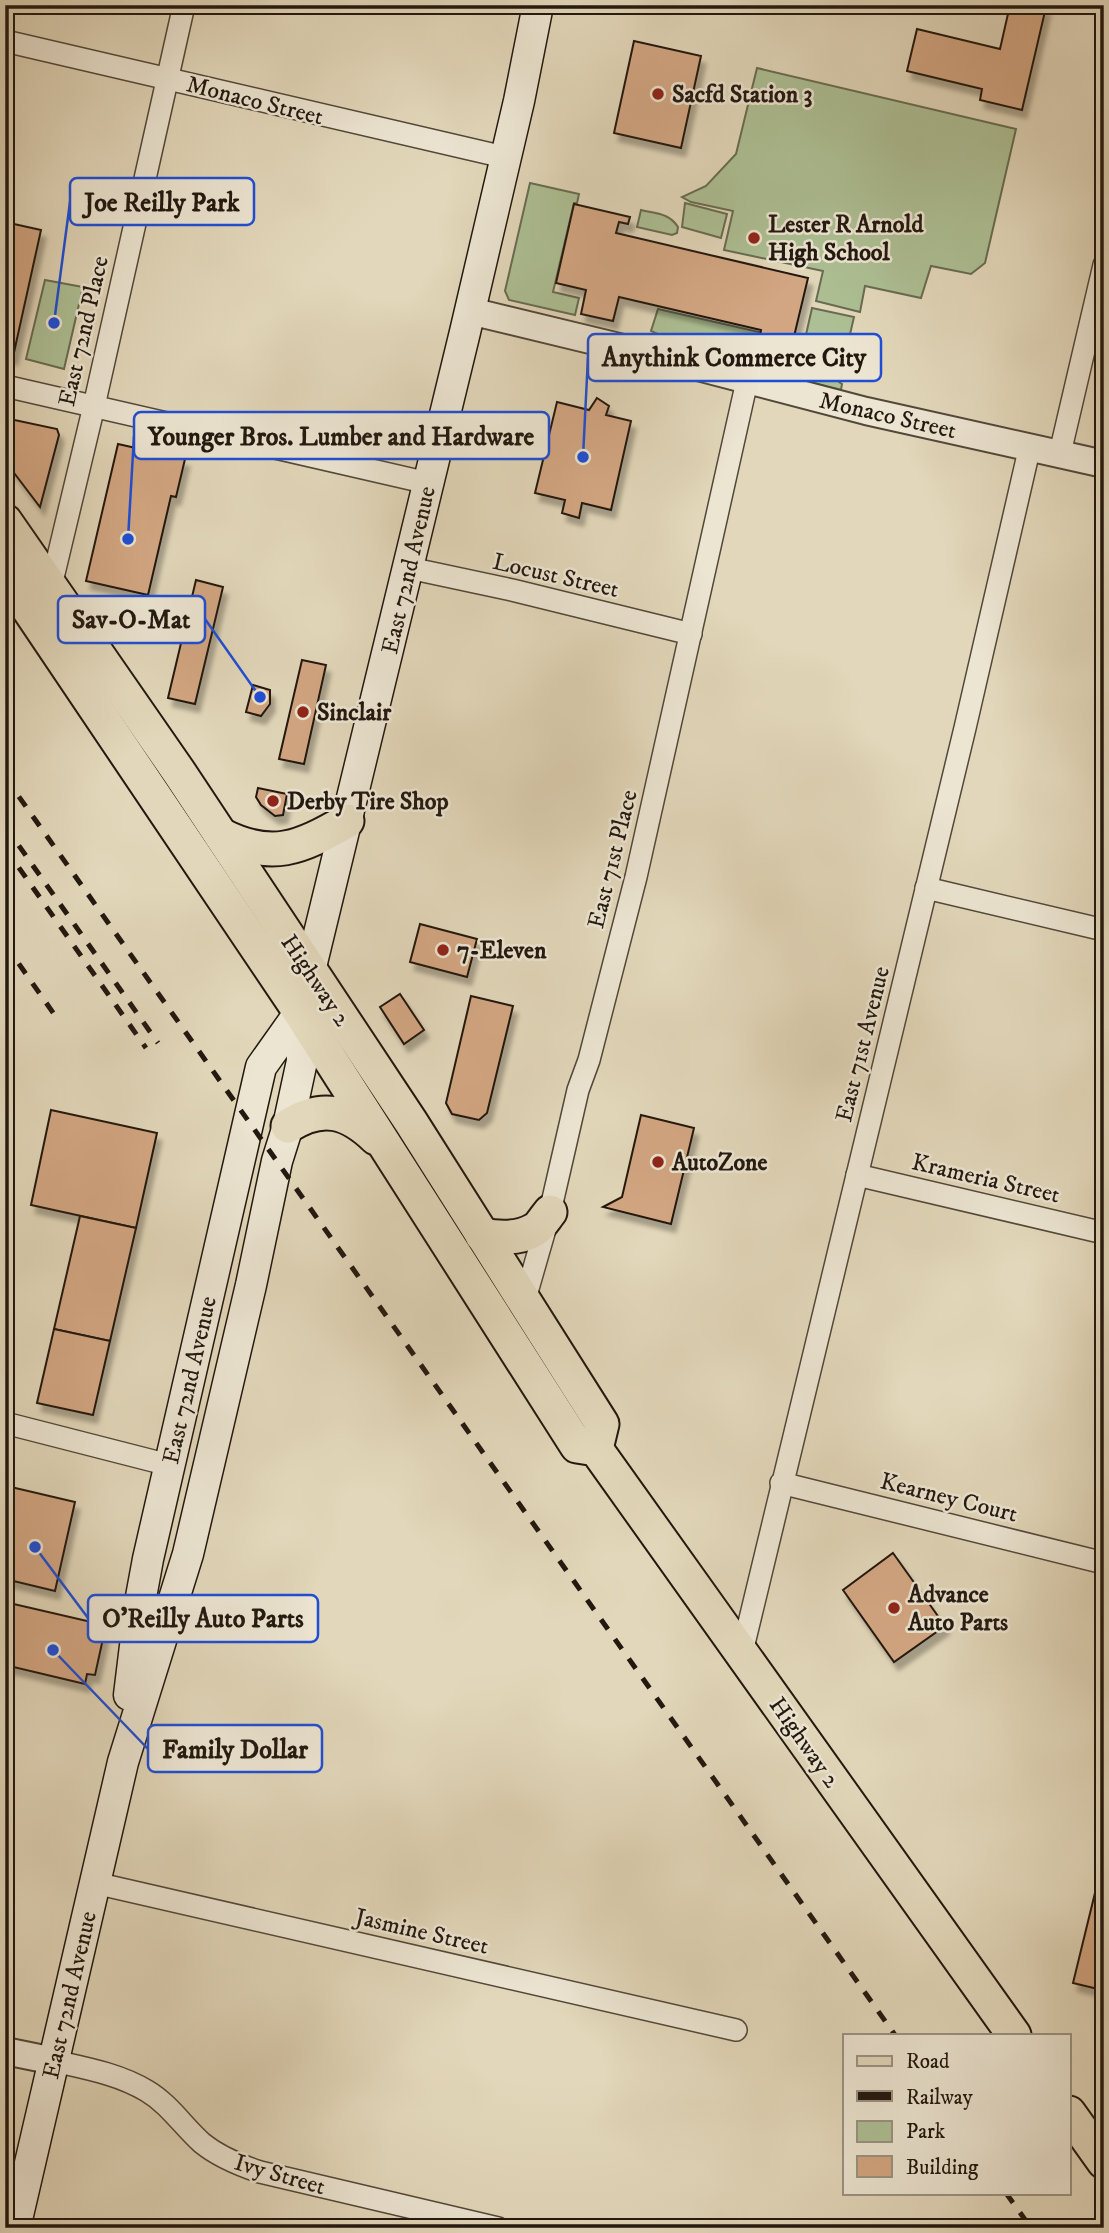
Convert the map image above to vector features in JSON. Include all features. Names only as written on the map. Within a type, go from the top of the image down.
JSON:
[{"type":"main road","name":"East 72nd Avenue","points":[[15,2228],[123,1762],[188,1554],[302,1062],[300,1012],[309,971],[409,568],[519,101],[538,5]]},
{"type":"main road","name":"Highway 2","points":[[5,521],[221,835],[411,1122],[601,1424],[596,1449]]},
{"type":"main road","name":"Highway 2","points":[[5,574],[300,1012],[577,1446],[596,1449],[1013,2034]]},
{"type":"main road","points":[[221,835],[245,846],[285,849],[316,839],[346,821]]},
{"type":"main road","name":"East 72nd Avenue","points":[[123,1762],[141,1597],[261,1067],[300,1012]]},
{"type":"main road","points":[[288,1126],[314,1114],[324,1112],[339,1115],[363,1125],[387,1149]]},
{"type":"main road","points":[[482,1236],[514,1237],[536,1230],[550,1212]]},
{"type":"main road","points":[[1070,2114],[1104,2162]]},
{"type":"street","name":"East 72nd Place","points":[[51,586],[184,5]]},
{"type":"street","name":"Monaco Street","points":[[5,41],[504,158]]},
{"type":"street","points":[[1060,453],[1104,265]]},
{"type":"street","name":"Monaco Street","points":[[470,310],[866,411],[1104,464]]},
{"type":"street","name":"East 71st Place","points":[[512,1345],[550,1212],[578,1090],[594,1041],[636,877],[747,381]]},
{"type":"street","points":[[5,386],[428,483]]},
{"type":"street","name":"East 71st Avenue","points":[[741,1653],[1030,446]]},
{"type":"street","name":"Locust Street","points":[[409,568],[691,634]]},
{"type":"street","points":[[926,888],[1104,930]]},
{"type":"street","name":"Krameria Street","points":[[857,1175],[1104,1233]]},
{"type":"street","points":[[5,1423],[169,1465]]},
{"type":"street","name":"Kearney Court","points":[[781,1483],[1104,1563]]},
{"type":"street","name":"Jasmine Street","points":[[95,1883],[736,2030]]},
{"type":"street","name":"Ivy Street","points":[[5,2051],[54,2061],[132,2083],[164,2104],[203,2143],[228,2161],[260,2172],[498,2228]]},
{"type":"green space","points":[[757,68],[1016,129],[985,263],[971,274],[931,266],[921,298],[865,286],[860,312],[816,301],[823,271],[724,250],[733,211],[691,202],[682,197],[706,186],[736,154]]},
{"type":"green space","points":[[530,183],[579,194],[577,203],[574,203],[553,292],[579,298],[575,315],[509,300],[505,291]]},
{"type":"green space","points":[[685,203],[727,214],[721,238],[682,227]]},
{"type":"green space","points":[[641,210],[671,219],[678,227],[677,233],[672,235],[637,227]]},
{"type":"green space","points":[[45,280],[83,287],[64,369],[26,359]]},
{"type":"green space","points":[[812,308],[854,317],[839,382],[842,384],[841,390],[796,379]]},
{"type":"green space","points":[[658,309],[759,332],[751,363],[698,352],[651,331]]},
{"type":"building","points":[[1010,5],[1046,7],[1022,110],[980,100],[982,89],[907,71],[917,29],[1000,49]]},
{"type":"building","name":"Sacfd Station 3","points":[[634,41],[701,56],[681,148],[614,133]]},
{"type":"building","name":"Lester R Arnold High School","points":[[574,204],[630,217],[628,224],[619,222],[616,233],[808,278],[791,349],[759,342],[761,330],[619,297],[613,321],[581,314],[586,290],[556,283]]},
{"type":"building","points":[[5,222],[41,230],[13,357],[5,355]]},
{"type":"building","points":[[597,398],[609,406],[606,415],[631,421],[611,510],[582,503],[579,518],[562,513],[565,500],[535,493],[557,402],[589,410]]},
{"type":"building","points":[[5,418],[57,429],[59,435],[40,507],[5,461]]},
{"type":"building","points":[[118,444],[185,459],[176,497],[171,496],[148,595],[86,581]]},
{"type":"building","points":[[196,580],[223,587],[195,704],[168,698]]},
{"type":"building","name":"Sinclair","points":[[302,660],[326,665],[304,764],[279,759]]},
{"type":"building","points":[[253,685],[270,690],[270,704],[261,716],[246,712]]},
{"type":"building","name":"Derby Tire Shop","points":[[258,788],[287,794],[283,815],[275,816],[261,805],[256,797]]},
{"type":"building","name":"7-Eleven","points":[[420,924],[477,939],[467,977],[410,962]]},
{"type":"building","name":"7-Eleven","points":[[400,994],[424,1030],[404,1044],[380,1007]]},
{"type":"building","points":[[471,996],[513,1006],[487,1113],[479,1120],[452,1114],[446,1103]]},
{"type":"building","points":[[51,1110],[157,1133],[136,1228],[31,1205]]},
{"type":"building","name":"AutoZone","points":[[641,1115],[694,1128],[671,1224],[603,1207],[622,1197]]},
{"type":"building","points":[[80,1216],[136,1228],[110,1341],[54,1329]]},
{"type":"building","points":[[54,1329],[110,1341],[93,1415],[37,1403]]},
{"type":"building","points":[[11,1487],[75,1502],[55,1591],[5,1579],[5,1514]]},
{"type":"building","name":"Advance Auto Parts","points":[[893,1553],[945,1626],[894,1662],[843,1590]]},
{"type":"building","points":[[5,1602],[100,1624],[98,1633],[104,1634],[95,1675],[87,1674],[85,1684],[5,1665]]},
{"type":"building","points":[[1104,1856],[1104,1965],[1098,1989],[1073,1983]]},
{"type":"railway","points":[[5,777],[894,2034]]},
{"type":"railway","points":[[5,826],[158,1043]]},
{"type":"railway","points":[[5,848],[146,1048]]},
{"type":"railway","points":[[5,944],[54,1014]]},
{"type":"railway","points":[[1007,2194],[1031,2228]]},
{"type":"place","name":"Sacfd Station 3","points":[[658,94]]},
{"type":"place","name":"Lester R Arnold High School","points":[[754,238]]},
{"type":"place","name":"Joe Reilly Park","points":[[54,323]]},
{"type":"place","name":"Anythink Commerce City","points":[[583,457]]},
{"type":"place","name":"Younger Bros. Lumber and Hardware","points":[[128,539]]},
{"type":"place","name":"Sav-O-Mat","points":[[260,697]]},
{"type":"place","name":"Sinclair","points":[[303,712]]},
{"type":"place","name":"Derby Tire Shop","points":[[273,801]]},
{"type":"place","name":"7-Eleven","points":[[443,950]]},
{"type":"place","name":"AutoZone","points":[[658,1162]]},
{"type":"place","name":"O'Reilly Auto Parts","points":[[35,1547]]},
{"type":"place","name":"Advance Auto Parts","points":[[894,1608]]},
{"type":"place","name":"Family Dollar","points":[[53,1650]]}]
